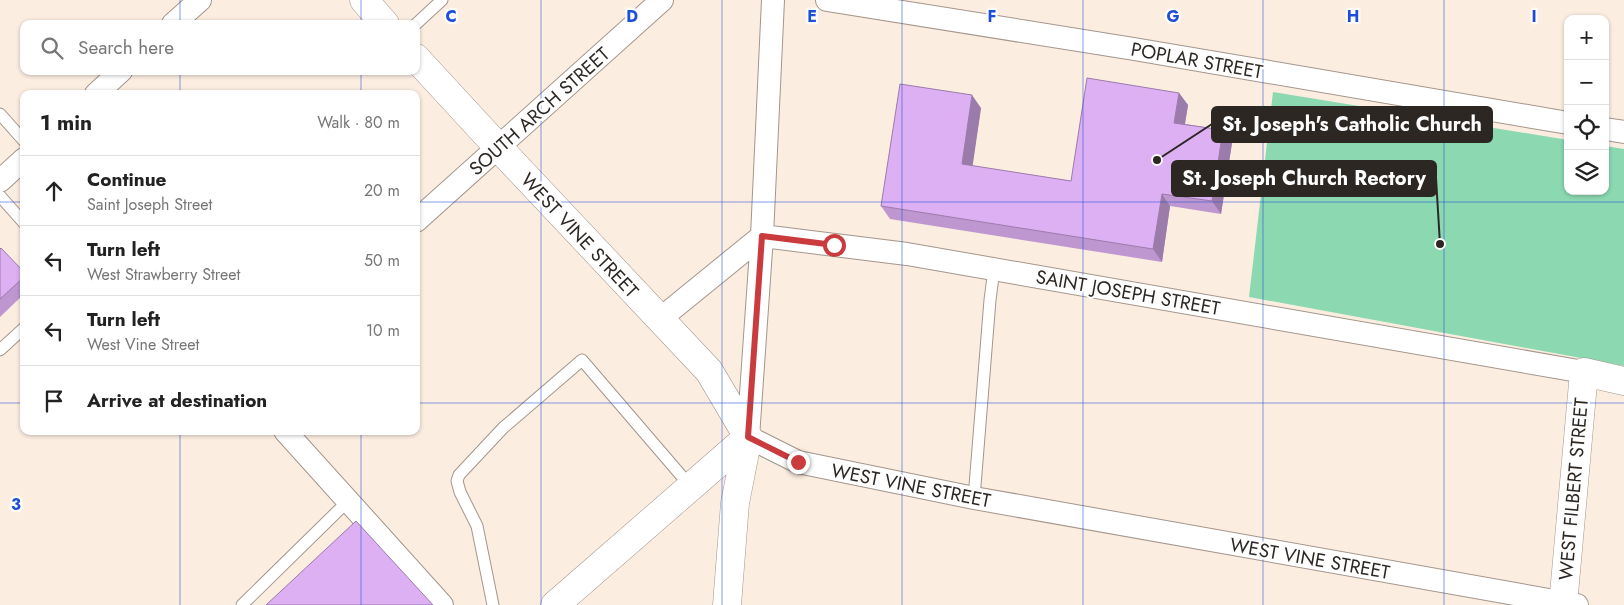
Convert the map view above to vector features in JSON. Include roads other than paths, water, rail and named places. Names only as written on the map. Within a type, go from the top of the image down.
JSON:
[{"type":"street","points":[[178,20],[200,0]]},
{"type":"street","points":[[364,0],[382,20]]},
{"type":"street","name":"SOUTH ARCH STREET","points":[[420,217],[662,0]]},
{"type":"street","points":[[727,605],[735,503],[748,437],[762,236],[773,0]]},
{"type":"street","name":"POPLAR STREET","points":[[827,0],[1564,122]]},
{"type":"street","name":"WEST VINE STREET","points":[[420,62],[498,148],[709,371],[748,437],[798,462],[974,498],[1568,604]]},
{"type":"street","points":[[100,90],[117,75]]},
{"type":"street","points":[[1609,130],[1624,132]]},
{"type":"street","points":[[0,181],[20,163]]},
{"type":"street","points":[[660,320],[762,236]]},
{"type":"street","name":"SAINT JOSEPH STREET","points":[[762,236],[907,254],[1584,372],[1624,381]]},
{"type":"street","name":"WEST FILBERT STREET","points":[[1568,604],[1584,372]]},
{"type":"street","points":[[289,435],[442,605]]},
{"type":"street","points":[[555,605],[748,437]]},
{"type":"lane","points":[[420,20],[442,0]]},
{"type":"lane","points":[[0,114],[20,136]]},
{"type":"lane","points":[[0,196],[20,218]]},
{"type":"lane","points":[[974,498],[994,269]]},
{"type":"lane","points":[[0,350],[20,332]]},
{"type":"lane","points":[[493,605],[477,526],[460,492],[457,481],[459,475],[503,428],[582,360],[691,486]]},
{"type":"lane","points":[[242,605],[348,501]]},
{"type":"place","name":"St. Joseph's Catholic Church","points":[[1157,160]]},
{"type":"place","name":"St. Joseph Church Rectory","points":[[1440,244]]}]
